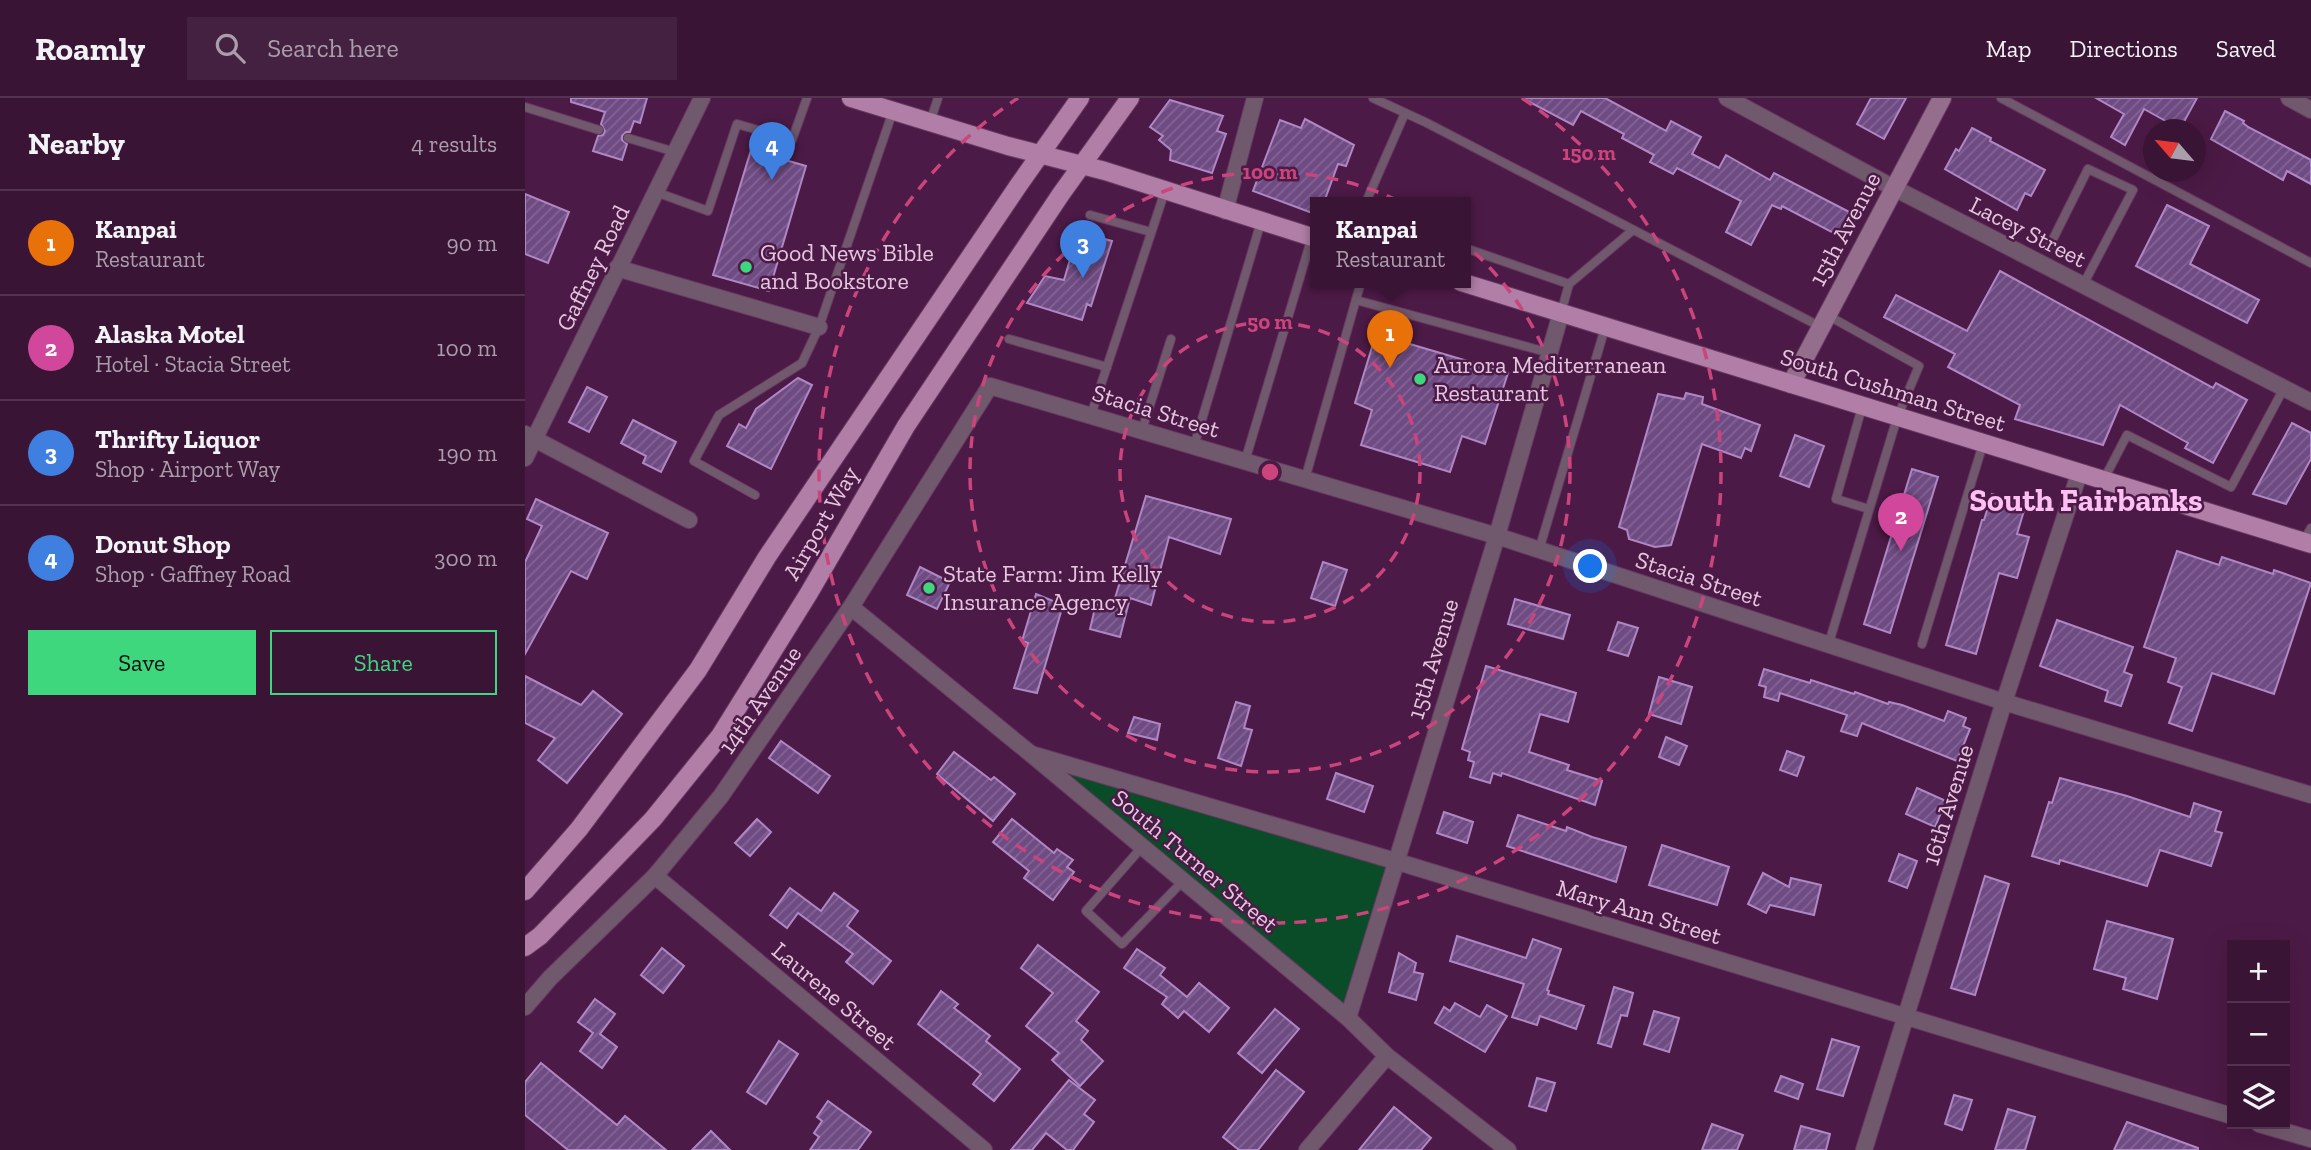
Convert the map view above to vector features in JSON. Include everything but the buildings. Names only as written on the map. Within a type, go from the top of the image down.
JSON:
[{"type":"main road","points":[[851,98],[1080,165],[1310,237]]},
{"type":"main road","name":"Airport Way","points":[[525,891],[579,829],[698,670],[767,557],[1080,98]]},
{"type":"main road","name":"Airport Way","points":[[525,947],[540,936],[653,819],[720,736],[809,593],[906,426],[1080,165],[1131,98]]},
{"type":"main road","name":"South Cushman Street","points":[[1471,285],[2079,474],[2308,538]]},
{"type":"street","name":"Gaffney Road","points":[[525,458],[530,437],[702,98]]},
{"type":"street","points":[[1225,211],[1255,98]]},
{"type":"street","name":"Lacey Street","points":[[1727,98],[1894,188],[2311,402]]},
{"type":"street","name":"15th Avenue","points":[[1791,384],[1942,98]]},
{"type":"street","points":[[2289,98],[2311,110]]},
{"type":"street","points":[[617,268],[819,327]]},
{"type":"street","name":"15th Avenue","points":[[1348,1018],[1497,536],[1561,313]]},
{"type":"street","name":"Stacia Street","points":[[991,386],[1497,536],[2004,702],[2310,791]]},
{"type":"street","name":"14th Avenue","points":[[525,1007],[550,978],[655,876],[721,796],[851,607],[991,386]]},
{"type":"street","points":[[530,437],[689,520]]},
{"type":"street","name":"16th Avenue","points":[[1864,1150],[2004,702],[2079,474]]},
{"type":"street","name":"South Turner Street","points":[[851,607],[1348,1018],[1387,1056],[1508,1150]]},
{"type":"street","name":"Mary Ann Street","points":[[1031,754],[1395,861],[2227,1114]]},
{"type":"street","name":"Laurene Street","points":[[655,876],[984,1150]]},
{"type":"street","points":[[1307,1150],[1387,1056]]},
{"type":"street","points":[[2276,1129],[2311,1139]]},
{"type":"lane","points":[[655,192],[708,211],[737,124],[792,140],[807,98]]},
{"type":"lane","points":[[930,122],[937,98]]},
{"type":"lane","points":[[1373,98],[1633,230],[1919,366],[1897,418],[1828,646]]},
{"type":"lane","points":[[2001,98],[2311,263]]},
{"type":"lane","points":[[525,107],[600,130]]},
{"type":"lane","points":[[755,495],[694,461],[719,415],[802,363],[819,327],[893,111]]},
{"type":"lane","points":[[1368,197],[1405,113]]},
{"type":"lane","points":[[628,138],[675,152]]},
{"type":"lane","points":[[2050,245],[2088,169],[2133,190],[2083,285]]},
{"type":"lane","points":[[1091,415],[1165,191]]},
{"type":"lane","points":[[1090,215],[1151,232]]},
{"type":"lane","points":[[1193,446],[1261,222]]},
{"type":"lane","points":[[1561,313],[1569,284],[1633,230]]},
{"type":"lane","points":[[1245,461],[1310,248]]},
{"type":"lane","points":[[1471,250],[1569,284]]},
{"type":"lane","points":[[1305,479],[1359,288]]},
{"type":"lane","points":[[1356,300],[1550,353]]},
{"type":"lane","points":[[1539,550],[1606,327]]},
{"type":"lane","points":[[1009,338],[1107,367]]},
{"type":"lane","points":[[1142,430],[1171,340]]},
{"type":"lane","points":[[2103,481],[2127,436],[2231,487],[2284,388]]},
{"type":"lane","points":[[1862,407],[1836,499],[1869,509]]},
{"type":"lane","points":[[1922,643],[1983,444]]},
{"type":"lane","points":[[1142,847],[1086,911],[1122,944],[1183,881]]},
{"type":"green space","points":[[1031,754],[1395,861],[1348,1018]]},
{"type":"place","name":"Donut Shop","points":[[772,180]]},
{"type":"place","name":"Good News Bible and Bookstore","points":[[746,267]]},
{"type":"place","name":"Thrifty Liquor","points":[[1083,278]]},
{"type":"place","name":"Kanpai","points":[[1390,368]]},
{"type":"place","name":"Aurora Mediterranean Restaurant","points":[[1420,379]]},
{"type":"place","name":"Alaska Motel","points":[[1901,551]]},
{"type":"place","name":"State Farm: Jim Kelly Insurance Agency","points":[[929,588]]},
{"type":"district","name":"South Fairbanks","points":[[2086,500]]}]
